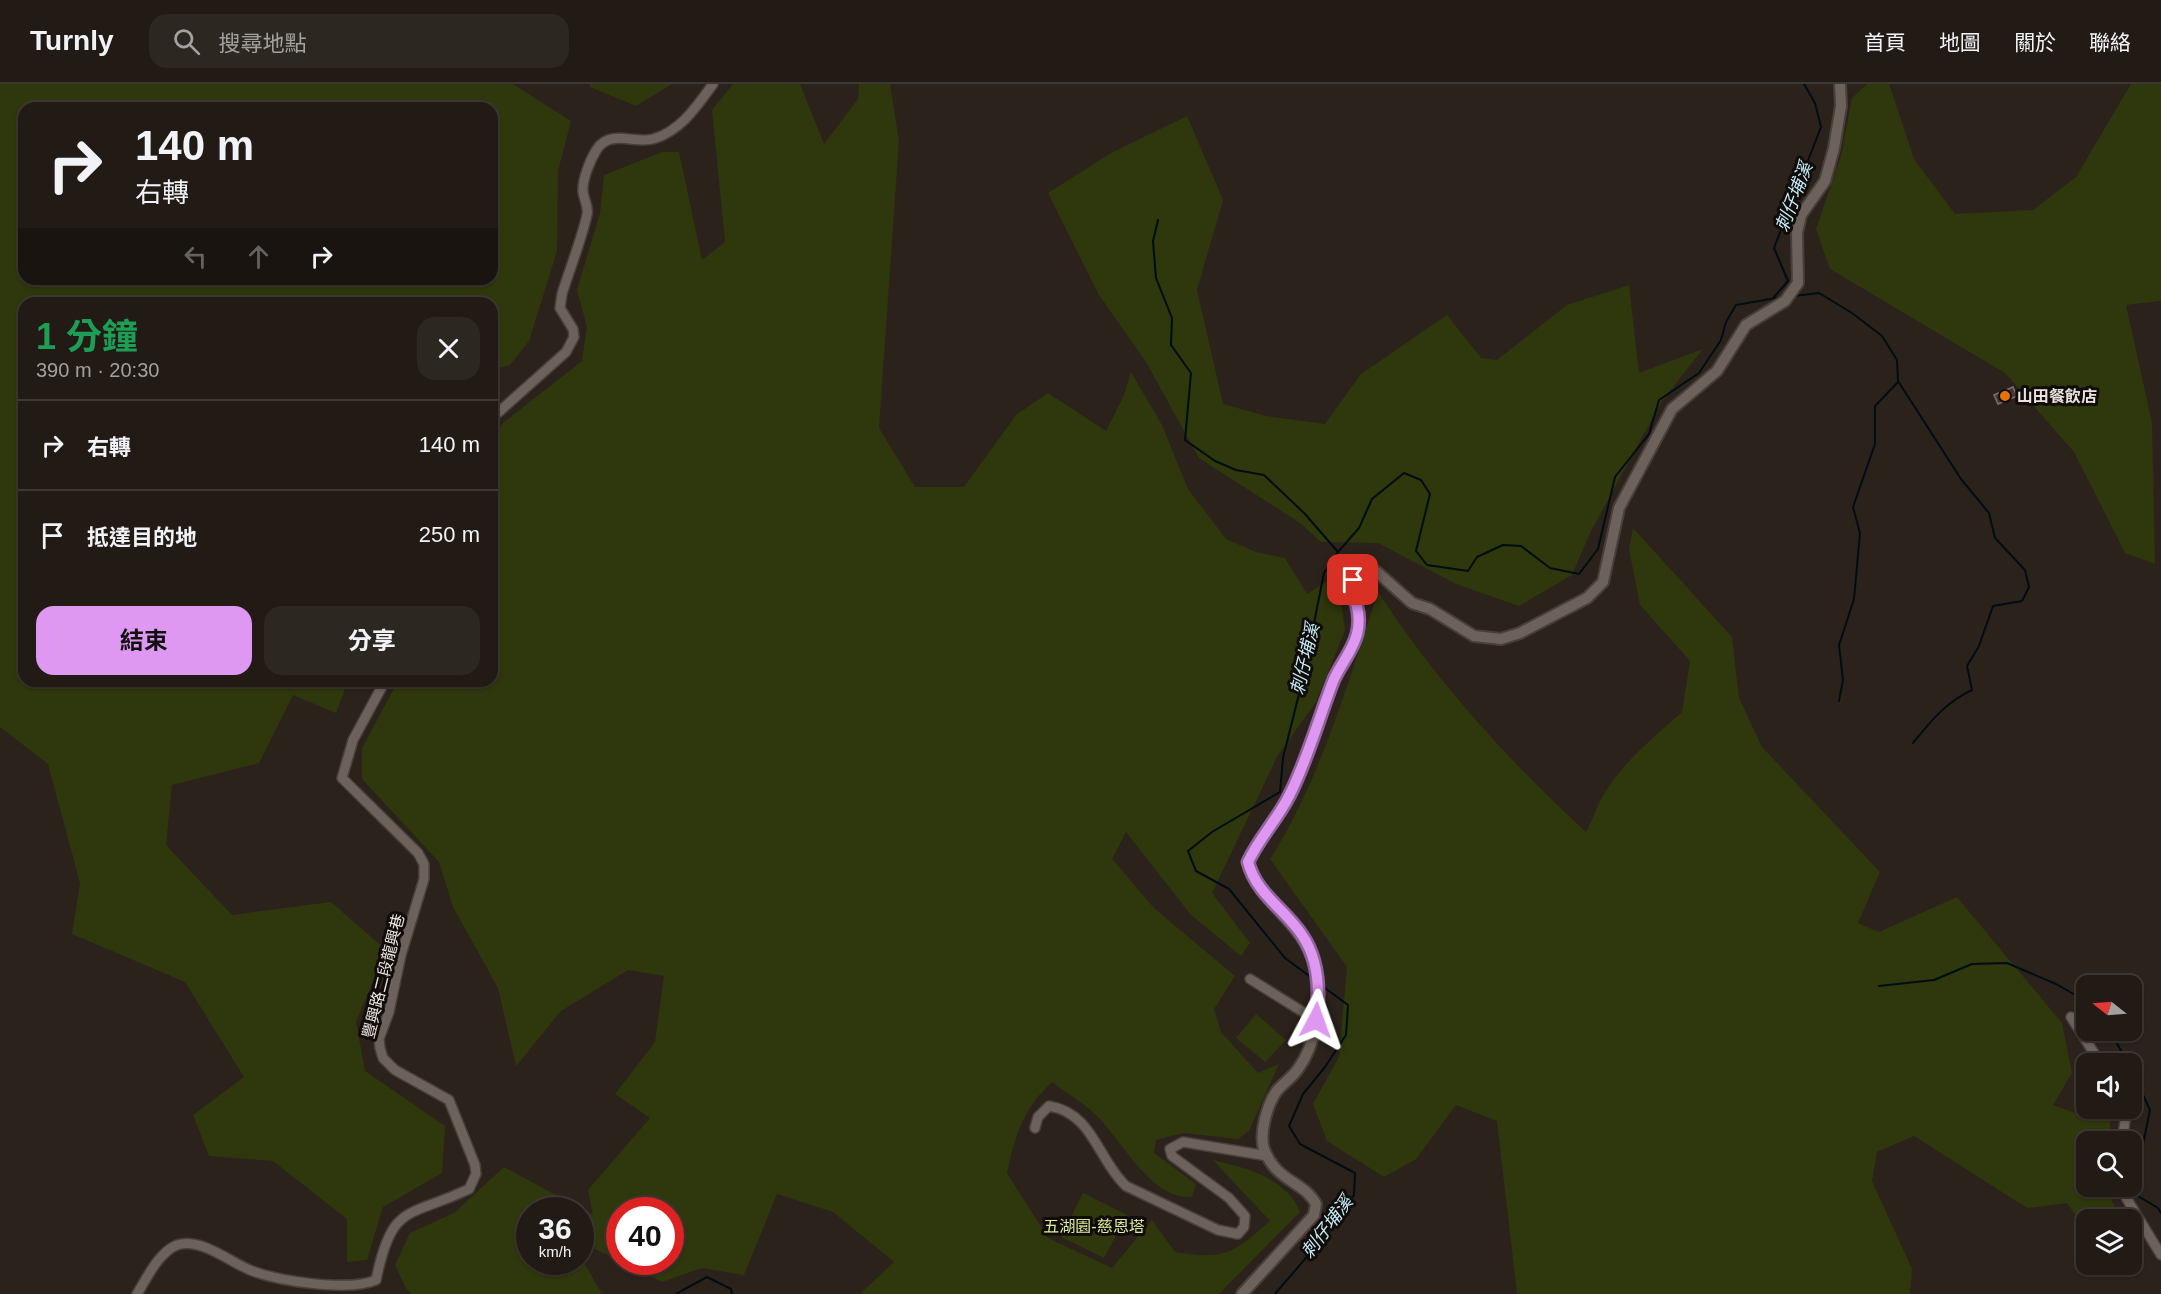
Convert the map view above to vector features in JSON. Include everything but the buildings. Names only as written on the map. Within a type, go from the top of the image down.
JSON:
[{"type":"street","points":[[498,412],[566,352],[574,337],[573,329],[560,308],[562,294],[588,212],[583,191],[589,166],[597,149],[604,142],[618,138],[651,140],[670,131],[685,121],[713,84]]},
{"type":"street","points":[[1242,1294],[1314,1215],[1316,1204],[1311,1195],[1288,1182],[1273,1167],[1263,1140],[1266,1116],[1276,1093],[1302,1062],[1309,1048],[1316,1020],[1317,978],[1312,956],[1303,935],[1252,879],[1248,862],[1255,846],[1277,817],[1290,794],[1335,677],[1357,635],[1359,616],[1356,601],[1350,590],[1353,580],[1365,568],[1377,572],[1412,603],[1430,609],[1474,636],[1501,639],[1540,625],[1587,598],[1603,582],[1619,508],[1671,409],[1717,371],[1746,325],[1785,301],[1798,283],[1797,233],[1801,215],[1825,181],[1834,148],[1841,106],[1840,84]]},
{"type":"street","name":"豐興路二段龍興巷","points":[[137,1294],[151,1269],[171,1248],[180,1244],[201,1247],[251,1271],[283,1278],[357,1286],[372,1282],[376,1280],[390,1235],[401,1218],[417,1207],[468,1189],[474,1182],[475,1165],[449,1100],[395,1070],[383,1058],[380,1048],[380,1039],[401,955],[424,879],[424,864],[418,853],[342,777],[353,740],[382,687]]},
{"type":"street","points":[[1250,979],[1316,1020]]},
{"type":"street","points":[[2071,1017],[2094,1053]]},
{"type":"street","points":[[1035,1128],[1038,1117],[1049,1106],[1072,1113],[1095,1140],[1116,1176],[1126,1186],[1218,1230],[1238,1234],[1244,1227],[1245,1216],[1229,1198],[1172,1156],[1170,1149],[1183,1142],[1268,1156]]},
{"type":"street","points":[[2126,1197],[2161,1255]]},
{"type":"green space","points":[[0,84],[513,84],[571,121],[558,171],[557,251],[529,341],[510,365],[498,368],[498,297],[18,297],[18,687],[346,687],[336,713],[293,695],[259,763],[172,785],[166,845],[232,915],[331,902],[386,950],[356,1022],[365,1071],[445,1126],[442,1173],[383,1207],[367,1260],[347,1262],[347,1219],[273,1161],[209,1156],[193,1115],[244,1077],[185,982],[72,934],[80,883],[48,764],[0,727]]},
{"type":"green space","points":[[590,84],[672,84],[636,106],[590,87]]},
{"type":"green space","points":[[733,84],[800,84],[824,144],[858,99],[859,84],[890,84],[899,141],[879,428],[915,487],[964,487],[1016,415],[1048,393],[1106,431],[1124,395],[1131,372],[1162,425],[1188,489],[1226,539],[1256,552],[1285,558],[1307,594],[1337,575],[1345,630],[1316,702],[1278,755],[1212,893],[1250,943],[1241,956],[1191,915],[1126,832],[1112,859],[1154,908],[1235,976],[1214,1009],[1221,1032],[1258,1073],[1279,1064],[1249,1131],[1238,1139],[1183,1133],[1156,1140],[1154,1153],[1196,1184],[1192,1197],[1178,1196],[1152,1180],[1140,1169],[1095,1114],[1052,1082],[1034,1102],[1022,1123],[1007,1173],[1048,1238],[1112,1268],[1152,1220],[1175,1252],[1206,1255],[1227,1252],[1237,1247],[1270,1221],[1213,1160],[1251,1171],[1275,1182],[1294,1200],[1300,1212],[1219,1294],[860,1294],[894,1262],[833,1212],[777,1194],[744,1275],[702,1268],[684,1274],[684,1197],[606,1197],[606,1254],[594,1248],[594,1197],[589,1197],[588,1190],[650,1118],[615,1094],[655,1042],[664,976],[628,970],[561,1011],[516,1066],[498,988],[453,907],[439,862],[362,779],[362,748],[395,687],[498,687],[498,431],[503,423],[582,361],[587,327],[577,290],[600,213],[604,175],[662,152],[679,152],[702,260],[725,242],[712,110]]},
{"type":"green space","points":[[1867,84],[1889,84],[1914,159],[1955,214],[2033,210],[2076,177],[2131,84],[2161,84],[2161,301],[2126,305],[2152,423],[2155,564],[2125,553],[2074,452],[2005,373],[1830,269],[1816,229],[1841,156],[1852,98]]},
{"type":"green space","points":[[1187,116],[1223,200],[1197,290],[1223,404],[1266,416],[1325,424],[1361,374],[1447,315],[1481,358],[1497,360],[1567,305],[1629,285],[1639,373],[1703,349],[1662,401],[1591,531],[1572,575],[1519,606],[1456,584],[1378,543],[1321,542],[1300,523],[1199,458],[1146,362],[1099,295],[1048,193],[1111,153]]},
{"type":"green space","points":[[1633,528],[1732,637],[1739,698],[1762,747],[1880,872],[1858,923],[1879,932],[1957,897],[2062,1023],[2072,1073],[2053,1105],[2076,1113],[2076,1119],[2110,1119],[2110,1131],[2076,1131],[2076,1197],[2110,1197],[2115,1209],[2076,1209],[2076,1216],[2067,1203],[2027,1208],[1914,1136],[1877,1152],[1872,1181],[1912,1269],[1910,1294],[1517,1294],[1497,1121],[1456,1105],[1416,1159],[1384,1177],[1327,1141],[1313,1104],[1339,1057],[1347,967],[1270,859],[1288,828],[1319,763],[1378,592],[1424,657],[1474,718],[1529,777],[1586,832],[1612,782],[1640,750],[1682,712],[1690,661],[1640,605],[1629,549]]},
{"type":"green space","points":[[1256,1014],[1286,1040],[1265,1062],[1236,1038]]},
{"type":"green space","points":[[504,1167],[560,1197],[516,1197],[516,1275],[591,1275],[602,1294],[412,1294],[406,1288],[395,1265],[410,1233],[454,1213]]},
{"type":"green space","name":"五湖園-慈恩塔","points":[[1083,1193],[1127,1215],[1104,1258],[1061,1237]]},
{"type":"green space","points":[[647,1275],[682,1275],[662,1282]]},
{"type":"waterway","name":"刺仔埔溪","points":[[1774,297],[1788,281],[1774,248],[1821,127],[1815,103],[1804,84]]},
{"type":"waterway","points":[[1158,220],[1153,241],[1156,278],[1172,318],[1171,345],[1191,373],[1185,440],[1215,461],[1236,470],[1264,475],[1305,514],[1338,552]]},
{"type":"waterway","points":[[1794,296],[1819,293],[1852,313],[1882,336],[1897,360],[1898,381],[1961,479],[1989,513],[1995,538],[2025,570],[2029,587],[2022,601],[1993,606],[1979,646],[1967,666],[1972,690],[1947,706],[1913,743]]},
{"type":"waterway","name":"刺仔埔溪","points":[[1312,978],[1285,958],[1229,889],[1196,871],[1188,851],[1212,832],[1280,792],[1283,758],[1303,678],[1324,573],[1338,552],[1359,528],[1372,499],[1404,473],[1421,480],[1430,494],[1416,551],[1427,565],[1468,571],[1477,557],[1503,545],[1521,546],[1550,568],[1579,574],[1598,549],[1615,477],[1649,434],[1659,400],[1699,373],[1721,340],[1726,322],[1736,305],[1782,297]]},
{"type":"waterway","points":[[1839,701],[1843,680],[1839,645],[1854,599],[1860,533],[1853,507],[1875,444],[1875,406],[1898,382]]},
{"type":"waterway","points":[[1879,986],[1934,980],[1972,964],[2007,963],[2076,995]]},
{"type":"waterway","name":"刺仔埔溪","points":[[1275,1294],[1317,1245],[1354,1195],[1355,1173],[1300,1144],[1289,1126],[1303,1094],[1325,1067],[1346,1035],[1348,1005],[1321,985]]},
{"type":"waterway","points":[[2116,1041],[2122,1053]]},
{"type":"waterway","points":[[2142,1093],[2150,1110],[2133,1193],[2158,1208],[2161,1213]]},
{"type":"waterway","points":[[676,1294],[707,1277],[731,1289],[732,1294]]},
{"type":"place","name":"山田餐飲店","points":[[2005,396]]},
{"type":"route","points":[[1316,1020],[1317,978],[1312,956],[1303,935],[1252,879],[1248,862],[1255,846],[1277,817],[1290,794],[1335,677],[1357,635],[1359,616],[1356,601],[1350,590],[1353,580]]}]
